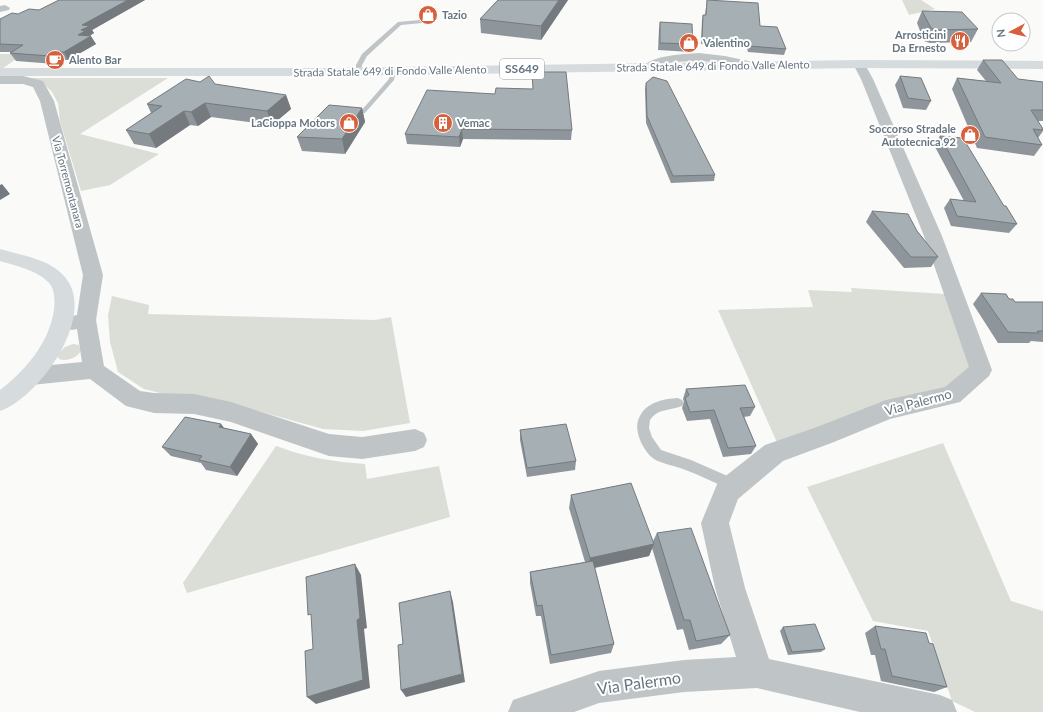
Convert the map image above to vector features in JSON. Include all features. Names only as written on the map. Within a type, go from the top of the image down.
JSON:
[{"type":"main road","name":"Strada Statale 649 di Fondo Valle Alento","points":[[0,72],[358,72],[859,64],[1043,65]]},
{"type":"main road","points":[[0,255],[33,264],[57,280],[63,289],[66,301],[61,325],[42,361],[31,376],[0,402]]},
{"type":"street","name":"Via Palermo","points":[[757,672],[730,588],[715,523],[727,491],[774,453],[825,435],[886,410],[952,396],[981,370],[933,236],[867,79],[859,64]]},
{"type":"street","name":"Via Torremontanara","points":[[0,80],[23,80],[38,84],[47,101],[93,275],[86,320]]},
{"type":"street","points":[[61,325],[86,320],[94,370]]},
{"type":"street","points":[[31,376],[94,370],[134,399],[154,403],[194,404],[223,410],[329,445],[362,448],[415,440]]},
{"type":"street","name":"Via Palermo","points":[[525,712],[599,687],[684,676],[757,672],[805,684],[940,712]]},
{"type":"lane","points":[[358,72],[359,65],[364,55],[400,23],[420,22]]},
{"type":"lane","points":[[363,112],[392,79],[393,71]]},
{"type":"lane","points":[[678,403],[657,406],[649,412],[643,420],[649,445],[658,455],[685,464],[734,485]]},
{"type":"shaded area","points":[[902,0],[921,0],[935,9],[909,15]]},
{"type":"shaded area","points":[[0,54],[23,54],[0,69]]},
{"type":"shaded area","points":[[27,78],[168,78],[80,134],[159,154],[110,185],[81,191],[60,121],[58,103],[52,92],[42,82]]},
{"type":"shaded area","points":[[851,288],[945,294],[977,371],[949,395],[779,447],[718,310],[813,307],[808,290],[852,292]]},
{"type":"shaded area","points":[[112,296],[149,305],[148,314],[375,320],[391,317],[410,423],[363,431],[323,429],[251,409],[172,396],[144,389],[118,372],[110,342],[108,315]]},
{"type":"shaded area","points":[[73,344],[79,345],[81,351],[68,360],[59,359],[57,355],[65,347]]},
{"type":"shaded area","points":[[943,443],[1011,601],[1043,611],[1043,712],[975,712],[952,701],[928,631],[873,621],[807,487]]},
{"type":"shaded area","points":[[276,446],[320,458],[365,464],[367,479],[439,466],[450,517],[187,593],[183,583]]},
{"type":"building","points":[[59,0],[128,0],[82,25],[90,26],[81,30],[85,31],[78,35],[91,36],[64,52],[57,52],[50,56],[10,53],[23,45],[0,44],[0,19],[12,13],[18,14],[29,9],[39,10]]},
{"type":"building","points":[[498,0],[559,0],[541,26],[480,19]]},
{"type":"building","points":[[707,0],[758,3],[760,26],[777,27],[786,49],[749,46],[749,42],[702,38],[703,15],[706,15]]},
{"type":"building","points":[[922,11],[962,12],[978,29],[937,30],[931,28]]},
{"type":"building","points":[[660,22],[692,24],[693,44],[660,43]]},
{"type":"building","points":[[983,60],[1002,60],[1018,79],[1043,82],[1043,110],[1031,110],[1043,129],[1033,129],[1042,145],[985,137],[957,78],[1001,83]]},
{"type":"building","points":[[532,72],[566,72],[572,130],[462,129],[459,137],[405,134],[427,90],[495,94],[496,88],[533,89]]},
{"type":"building","points":[[209,76],[215,84],[286,95],[267,111],[205,103],[191,112],[184,111],[149,134],[126,130],[162,106],[147,104],[186,79],[200,82]]},
{"type":"building","points":[[900,76],[921,78],[931,101],[908,98]]},
{"type":"building","points":[[653,77],[667,81],[715,175],[673,176],[647,116],[646,83]]},
{"type":"building","points":[[329,105],[362,108],[342,139],[297,137]]},
{"type":"building","points":[[940,136],[963,138],[1004,206],[1006,206],[1017,224],[957,216],[950,199],[976,202]]},
{"type":"building","points":[[872,211],[908,214],[917,231],[938,257],[911,257]]},
{"type":"building","points":[[981,293],[1006,294],[1009,299],[1013,299],[1015,302],[1043,302],[1043,331],[1037,331],[1039,333],[1008,332]]},
{"type":"building","points":[[745,385],[755,407],[740,408],[756,446],[728,448],[714,410],[690,412],[685,398],[689,395],[686,389]]},
{"type":"building","points":[[185,417],[221,424],[219,427],[251,434],[230,467],[199,460],[202,456],[162,447]]},
{"type":"building","points":[[566,424],[576,461],[527,468],[520,430]]},
{"type":"building","points":[[631,483],[654,544],[590,558],[571,495]]},
{"type":"building","points":[[691,528],[730,635],[696,641],[690,620],[684,620],[657,533]]},
{"type":"building","points":[[593,561],[614,644],[551,655],[542,605],[537,606],[530,572]]},
{"type":"building","points":[[355,564],[360,618],[357,620],[363,680],[307,697],[305,651],[313,649],[311,614],[308,615],[306,577]]},
{"type":"building","points":[[450,591],[462,674],[401,690],[398,645],[403,644],[399,603]]},
{"type":"building","points":[[815,624],[825,649],[792,652],[783,627]]},
{"type":"building","points":[[875,626],[926,633],[929,643],[933,644],[947,687],[892,676],[885,649],[881,649]]},
{"type":"place","name":"Tazio","points":[[428,15]]},
{"type":"place","name":"Arrosticini Da Ernesto","points":[[960,41]]},
{"type":"place","name":"Valentino","points":[[689,43]]},
{"type":"place","name":"Alento Bar","points":[[55,60]]},
{"type":"place","name":"LaCioppa Motors","points":[[349,123]]},
{"type":"place","name":"Vemac","points":[[443,123]]},
{"type":"place","name":"Soccorso Stradale Autotecnica 92","points":[[970,135]]}]
